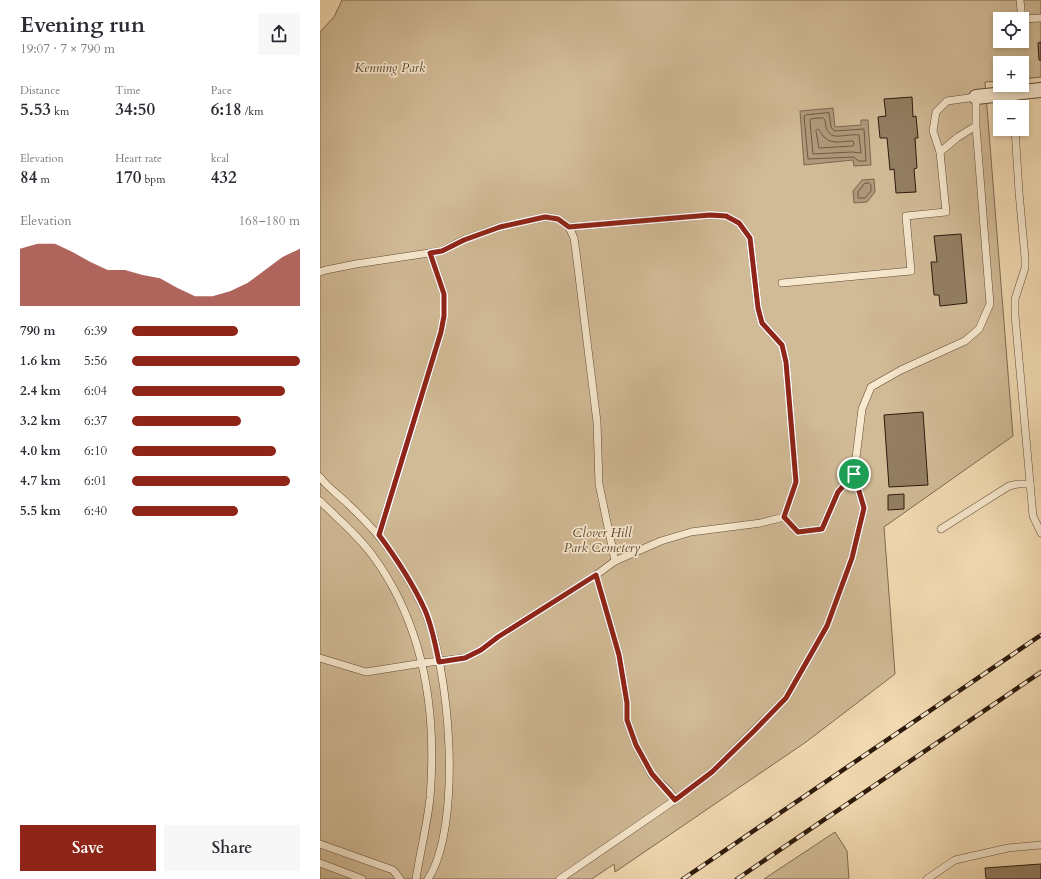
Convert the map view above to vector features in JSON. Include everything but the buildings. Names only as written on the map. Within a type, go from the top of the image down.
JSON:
[{"type":"street","points":[[976,97],[1041,90]]},
{"type":"lane","points":[[1020,0],[1021,12]]},
{"type":"lane","points":[[1029,19],[1041,18]]},
{"type":"lane","points":[[1013,93],[1014,100]]},
{"type":"lane","points":[[560,879],[675,800],[712,772],[786,698],[827,626],[852,558],[864,508],[854,474],[862,409],[872,387],[901,370],[965,341],[979,329],[990,304],[976,126],[976,97],[947,101],[936,112],[933,131],[940,152],[946,212],[906,216],[911,271],[782,283]]},
{"type":"lane","points":[[940,152],[958,137],[976,126]]},
{"type":"lane","points":[[1015,136],[1025,268],[1015,300],[1015,315],[1033,516],[1041,532]]},
{"type":"lane","points":[[569,227],[710,215],[726,216],[739,223],[750,238],[758,308],[762,323],[782,345],[786,362],[796,482],[784,517]]},
{"type":"lane","points":[[320,272],[356,264],[442,251],[464,240],[500,227],[545,217],[558,219],[569,227],[574,238],[593,386],[597,422],[599,484],[615,561]]},
{"type":"lane","points":[[379,535],[441,332],[444,316],[444,294],[430,253]]},
{"type":"lane","points":[[784,517],[798,532],[822,529],[838,492],[854,474]]},
{"type":"lane","points":[[320,477],[325,484],[348,503],[379,535],[395,557],[425,609],[434,640],[439,662],[448,725],[449,792],[446,824],[438,856],[428,879]]},
{"type":"lane","points":[[941,529],[1009,486],[1030,484]]},
{"type":"lane","points":[[320,501],[352,532],[372,555],[388,579],[404,607],[414,632],[423,663],[431,733],[431,770],[427,814],[416,879]]},
{"type":"lane","points":[[320,658],[366,672],[465,658],[481,650],[498,637],[596,575],[615,561],[661,541],[691,532],[761,523],[784,517]]},
{"type":"lane","points":[[596,575],[619,655],[627,703],[627,720],[636,745],[652,774],[675,800]]},
{"type":"lane","points":[[320,844],[393,870],[400,879]]},
{"type":"lane","points":[[927,879],[955,860],[1008,848],[1041,845]]},
{"type":"lane","points":[[320,864],[362,879]]},
{"type":"green space","name":"Clover Hill Park Cemetery","points":[[342,0],[1041,0],[1041,77],[1029,78],[1029,56],[993,56],[993,81],[985,82],[1013,436],[884,527],[895,674],[806,742],[615,872],[614,864],[592,879],[320,879],[320,32],[334,17]]},
{"type":"green space","points":[[835,832],[847,851],[849,879],[764,879]]},
{"type":"water","points":[[833,108],[835,127],[861,125],[861,120],[868,120],[871,165],[854,166],[853,160],[804,165],[800,111]]},
{"type":"water","points":[[874,179],[875,192],[867,202],[854,203],[853,191],[862,180]]},
{"type":"railway","points":[[683,879],[1041,635]]},
{"type":"railway","points":[[737,879],[1041,672]]},
{"type":"route","points":[[710,215],[726,216],[739,223],[750,238],[758,308],[762,323],[782,345],[786,362],[796,482],[784,517],[798,532],[822,529],[838,492],[854,474],[864,508],[852,558],[827,626],[807,663],[786,698],[712,772],[675,800],[669,791],[652,774],[636,745],[627,720],[627,703],[619,655],[596,575],[498,637],[481,650],[465,658],[439,662],[425,609],[395,557],[379,535],[441,332],[444,316],[444,294],[430,253],[442,251],[464,240],[500,227],[545,217],[558,219],[569,227],[710,215]]},
{"type":"park label","name":"Kenning Park","points":[[390,67]]}]
